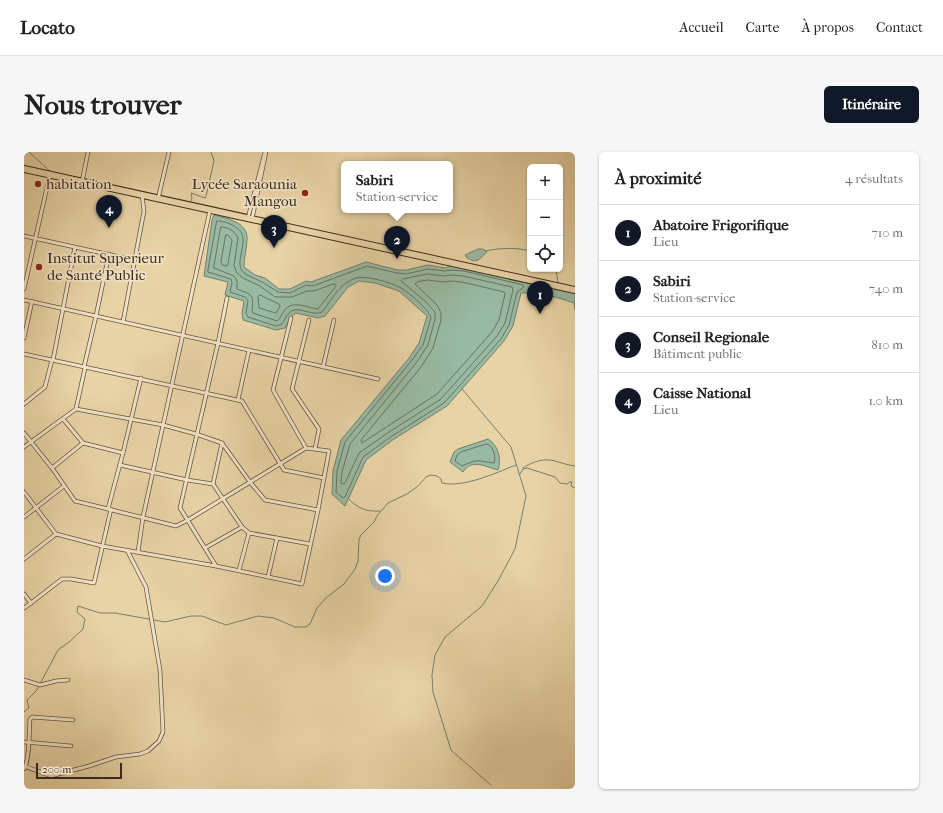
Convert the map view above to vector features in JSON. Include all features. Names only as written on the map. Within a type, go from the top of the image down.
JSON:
[{"type":"highway","points":[[24,169],[142,195],[210,213],[250,219],[575,290]]},
{"type":"street","points":[[82,182],[88,152]]},
{"type":"street","points":[[158,199],[169,152]]},
{"type":"street","points":[[250,219],[265,152]]},
{"type":"street","points":[[24,289],[50,174]]},
{"type":"street","points":[[122,322],[144,212],[142,195]]},
{"type":"street","points":[[138,552],[143,517],[210,213]]},
{"type":"street","points":[[24,236],[134,260]]},
{"type":"street","points":[[24,404],[45,388],[75,247]]},
{"type":"street","points":[[24,447],[76,409],[108,254]]},
{"type":"street","points":[[216,566],[180,508],[227,298]]},
{"type":"street","points":[[24,300],[378,379]]},
{"type":"street","points":[[24,338],[32,301]]},
{"type":"street","points":[[291,318],[273,390],[306,448]]},
{"type":"street","points":[[309,320],[292,389],[319,429],[315,449]]},
{"type":"street","points":[[323,367],[334,320]]},
{"type":"street","points":[[238,400],[249,350]]},
{"type":"street","points":[[24,354],[242,401],[284,470],[324,478]]},
{"type":"street","points":[[24,608],[62,579],[72,579],[94,583],[141,378]]},
{"type":"street","points":[[76,409],[163,425],[222,443],[265,500],[318,510]]},
{"type":"street","points":[[63,419],[83,443],[123,453]]},
{"type":"street","points":[[24,433],[76,501],[176,526],[306,448],[329,451],[302,584],[239,570],[102,546],[56,534],[24,492]]},
{"type":"street","points":[[52,468],[83,443]]},
{"type":"street","points":[[213,484],[222,443]]},
{"type":"street","points":[[120,465],[187,480],[213,484],[224,498],[242,527],[249,533],[310,544]]},
{"type":"street","points":[[24,517],[64,486]]},
{"type":"street","points":[[205,548],[242,527]]},
{"type":"street","points":[[239,570],[249,533]]},
{"type":"street","points":[[24,558],[56,534]]},
{"type":"street","points":[[268,577],[277,538]]},
{"type":"street","points":[[74,720],[32,717],[30,719],[26,743],[28,755],[25,767],[51,776],[116,758],[140,754],[148,751],[159,741],[163,732],[160,670],[146,587],[127,550]]},
{"type":"street","points":[[24,594],[31,603]]},
{"type":"street","points":[[24,680],[40,685],[68,680]]},
{"type":"street","points":[[26,743],[71,746]]},
{"type":"water","points":[[214,215],[235,222],[244,228],[247,246],[244,267],[255,275],[265,278],[279,289],[290,289],[306,281],[311,282],[366,262],[398,270],[406,270],[428,265],[445,268],[451,266],[464,267],[575,292],[575,310],[574,303],[568,301],[541,294],[521,293],[513,326],[504,341],[447,406],[394,439],[366,460],[345,506],[332,494],[333,471],[341,440],[409,358],[419,343],[427,316],[399,291],[375,283],[359,281],[348,287],[325,316],[318,318],[296,313],[292,316],[285,328],[276,330],[243,320],[242,313],[244,301],[225,295],[228,282],[204,276]]},
{"type":"water","points":[[478,249],[483,249],[487,252],[480,259],[475,261],[466,257],[465,255]]},
{"type":"water","points":[[488,439],[497,449],[500,461],[498,470],[475,464],[471,465],[463,472],[450,462],[454,452],[458,449]]},
{"type":"waterway","points":[[29,152],[51,172]]},
{"type":"waterway","points":[[190,203],[192,198],[191,193],[205,198],[206,196],[214,161],[211,152]]},
{"type":"waterway","points":[[485,251],[508,248],[527,250]]},
{"type":"waterway","points":[[556,272],[558,283]]},
{"type":"waterway","points":[[462,389],[511,447],[526,496],[515,549],[498,581],[482,606],[445,637],[435,655],[432,675],[433,692],[451,750],[491,785]]},
{"type":"waterway","points":[[523,468],[541,460],[550,460],[575,466]]},
{"type":"waterway","points":[[40,684],[58,650],[83,629],[85,619],[77,612],[78,606],[100,613],[115,613],[165,622],[191,616],[202,616],[226,625],[258,616],[274,618],[295,627],[306,627],[310,624],[317,608],[326,598],[344,584],[355,569],[358,561],[359,539],[388,503],[407,494],[418,486],[426,477],[431,475],[437,476],[441,479],[442,483],[451,484],[470,482],[516,465]]},
{"type":"waterway","points":[[520,474],[523,469],[527,468],[555,477],[560,483],[567,484],[572,482],[571,486],[575,488]]},
{"type":"waterway","points":[[348,498],[362,509],[380,511]]},
{"type":"waterway","points":[[24,712],[29,708],[27,700],[39,686]]},
{"type":"place","name":"habitation","points":[[38,184]]},
{"type":"place","name":"Lycée Saraounia Mangou","points":[[305,193]]},
{"type":"place","name":"Caisse National","points":[[109,228]]},
{"type":"place","name":"Conseil Regionale","points":[[274,248]]},
{"type":"place","name":"Sabiri","points":[[397,259]]},
{"type":"place","name":"Institut Superieur de Santé Public","points":[[39,267]]},
{"type":"place","name":"Abatoire Frigorifique","points":[[540,314]]}]
